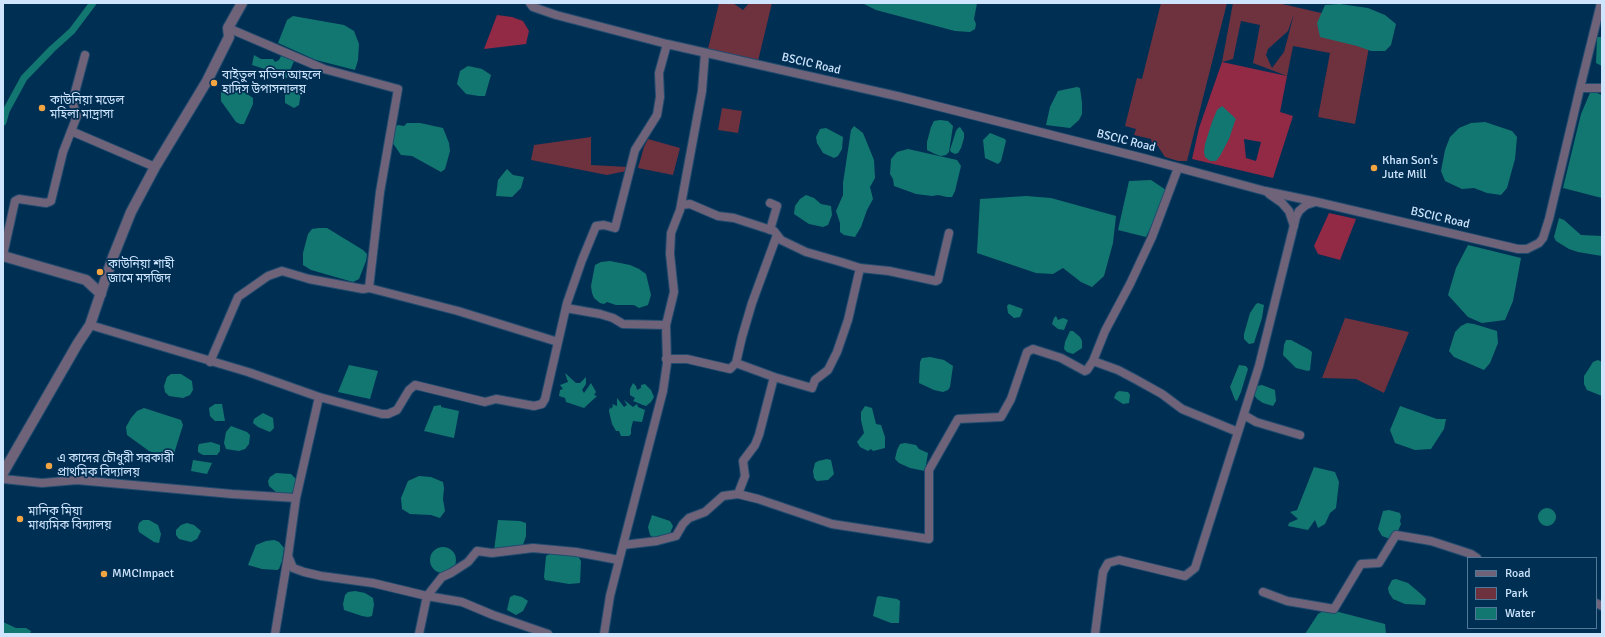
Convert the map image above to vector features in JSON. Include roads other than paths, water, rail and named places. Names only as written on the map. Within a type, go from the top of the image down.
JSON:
[{"type":"street","points":[[3,473],[78,343],[90,325],[113,257],[131,212],[207,81],[228,37],[228,28],[242,3]]},
{"type":"street","name":"BSCIC Road","points":[[530,3],[533,7],[556,15],[667,44],[901,97],[1265,191],[1518,249],[1527,249],[1539,243],[1543,238],[1601,3]]},
{"type":"street","points":[[228,28],[324,69],[398,89],[379,199],[369,288]]},
{"type":"street","points":[[90,325],[189,354],[210,362],[248,372],[319,397],[382,414],[388,414],[397,410],[415,385],[485,402],[496,399],[534,406],[542,404],[545,399],[566,308],[575,277],[596,226],[604,225],[615,228],[635,150],[657,115],[660,97],[659,73],[667,44]]},
{"type":"street","points":[[604,634],[610,596],[663,391],[666,359],[666,325],[674,292],[670,254],[670,233],[681,205],[702,91],[705,53]]},
{"type":"street","points":[[85,55],[74,96],[77,116],[63,152],[51,201],[46,203],[19,199],[15,201],[3,255],[86,280],[101,294]]},
{"type":"street","points":[[1580,88],[1602,88]]},
{"type":"street","points":[[71,131],[156,167]]},
{"type":"street","points":[[623,545],[657,542],[676,536],[683,524],[689,518],[705,512],[723,496],[738,494],[758,499],[832,524],[929,539],[928,470],[958,419],[1001,416],[1011,399],[1027,352],[1033,349],[1061,358],[1085,371],[1093,361],[1105,331],[1130,284],[1152,237],[1178,168]]},
{"type":"street","points":[[1265,191],[1282,203],[1289,211],[1294,226]]},
{"type":"street","points":[[1095,634],[1102,572],[1108,563],[1118,560],[1185,576],[1195,568],[1259,366],[1299,211],[1306,205],[1318,202]]},
{"type":"street","points":[[770,203],[777,206],[770,230]]},
{"type":"street","points":[[681,205],[690,204],[718,216],[734,218],[774,231],[781,240],[806,252],[860,268],[889,271],[936,281],[938,280],[949,233]]},
{"type":"street","points":[[666,359],[687,359],[730,369],[736,363],[752,303],[777,235]]},
{"type":"street","points":[[736,363],[774,377],[812,388],[815,380],[828,370],[837,352],[848,320],[860,268]]},
{"type":"street","points":[[210,362],[238,297],[268,276],[282,271],[309,279],[363,289],[369,288],[458,311],[558,342]]},
{"type":"street","points":[[566,308],[600,314],[613,318],[623,324],[666,325]]},
{"type":"street","points":[[1093,361],[1118,370],[1135,379],[1162,394],[1182,409],[1238,432]]},
{"type":"street","points":[[738,494],[745,476],[744,461],[755,445],[759,435],[774,377]]},
{"type":"street","points":[[275,634],[296,498],[319,397]]},
{"type":"street","points":[[1244,415],[1256,422],[1300,435]]},
{"type":"street","points":[[3,479],[42,483],[77,480],[232,494],[296,498]]},
{"type":"street","points":[[1263,592],[1287,601],[1334,609],[1361,564],[1379,563],[1396,536],[1431,542],[1471,554],[1475,557]]},
{"type":"street","points":[[419,634],[427,596],[442,577],[468,562],[477,551],[492,553],[533,548],[576,552],[619,560]]},
{"type":"street","points":[[288,556],[293,568],[304,572],[373,583],[427,596],[462,602],[493,615],[548,634]]},
{"type":"water","points":[[862,3],[977,3],[974,19],[976,24],[975,29],[970,32],[955,31],[876,10]]},
{"type":"water","points":[[1340,4],[1368,8],[1385,15],[1396,24],[1391,45],[1385,51],[1371,51],[1320,37],[1317,23],[1325,5]]},
{"type":"water","points":[[293,16],[344,25],[354,31],[359,44],[358,60],[355,70],[316,60],[278,43],[287,20]]},
{"type":"water","points":[[1597,37],[1602,37],[1602,66],[1596,63]]},
{"type":"water","points":[[254,55],[261,59],[273,59],[275,62],[279,60],[281,56],[294,61],[287,78],[252,65]]},
{"type":"water","points":[[468,66],[482,69],[491,75],[485,96],[466,94],[457,84],[460,71]]},
{"type":"water","points":[[225,87],[241,90],[253,98],[253,104],[244,124],[236,122],[221,101],[221,92]]},
{"type":"water","points":[[289,87],[297,88],[301,92],[299,105],[294,108],[285,103],[286,89]]},
{"type":"water","points":[[1077,87],[1080,88],[1082,103],[1082,114],[1079,120],[1070,128],[1046,125],[1050,107],[1058,91]]},
{"type":"water","points":[[1594,92],[1602,95],[1602,198],[1563,188],[1581,114],[1590,93]]},
{"type":"water","points":[[1222,106],[1236,119],[1229,139],[1220,156],[1216,161],[1210,161],[1205,157],[1205,144],[1217,110]]},
{"type":"water","points":[[934,121],[948,121],[953,126],[949,152],[946,155],[941,156],[927,150],[927,142],[931,127]]},
{"type":"water","points":[[1485,122],[1512,131],[1517,137],[1515,159],[1507,188],[1501,195],[1487,193],[1474,188],[1462,189],[1445,181],[1441,171],[1445,150],[1450,137],[1459,128],[1471,123]]},
{"type":"water","points":[[407,123],[420,123],[443,128],[449,143],[450,151],[445,169],[441,172],[412,156],[401,155],[392,142],[395,127],[398,125],[404,126]]},
{"type":"water","points":[[854,126],[863,133],[874,160],[875,178],[870,187],[873,199],[855,237],[844,235],[840,232],[840,223],[836,211],[843,195],[843,183],[851,130]]},
{"type":"water","points":[[960,127],[964,133],[964,138],[961,148],[958,153],[955,154],[950,150],[956,131]]},
{"type":"water","points":[[826,128],[843,137],[842,149],[838,156],[834,158],[823,153],[817,143],[816,137],[820,129]]},
{"type":"water","points":[[990,133],[1005,139],[1006,141],[1001,161],[998,164],[985,158],[983,140]]},
{"type":"water","points":[[908,149],[957,160],[961,166],[955,191],[952,197],[916,194],[894,186],[893,179],[890,174],[891,159],[897,152]]},
{"type":"water","points":[[507,169],[513,175],[524,177],[521,188],[512,197],[496,196],[498,180]]},
{"type":"water","points":[[1151,180],[1166,190],[1159,210],[1146,237],[1118,230],[1129,181]]},
{"type":"water","points":[[806,195],[814,198],[821,204],[831,206],[832,215],[828,225],[823,227],[809,224],[794,214],[795,206],[800,199]]},
{"type":"water","points":[[1026,196],[1051,198],[1116,216],[1113,243],[1104,276],[1092,287],[1081,282],[1063,268],[1053,274],[1036,273],[977,253],[980,199]]},
{"type":"water","points":[[1559,218],[1564,220],[1581,235],[1602,236],[1602,256],[1578,252],[1569,249],[1556,241],[1554,237]]},
{"type":"water","points":[[327,228],[367,254],[359,279],[353,282],[311,270],[303,265],[303,253],[308,234],[312,229]]},
{"type":"water","points":[[1468,245],[1521,258],[1513,301],[1505,320],[1482,323],[1468,317],[1448,295],[1456,268]]},
{"type":"water","points":[[610,261],[630,265],[646,274],[651,295],[648,305],[639,308],[634,305],[616,305],[607,302],[604,304],[600,303],[594,298],[591,286],[595,265],[601,262]]},
{"type":"water","points":[[1258,303],[1264,305],[1262,318],[1254,343],[1249,344],[1244,339],[1244,334],[1250,313]]},
{"type":"water","points":[[1009,304],[1023,309],[1020,317],[1014,318],[1008,313],[1007,306]]},
{"type":"water","points":[[1056,316],[1058,320],[1063,318],[1068,320],[1064,330],[1058,329],[1052,324]]},
{"type":"water","points":[[1467,323],[1497,331],[1498,343],[1490,363],[1484,370],[1454,357],[1449,351],[1455,332]]},
{"type":"water","points":[[1070,331],[1073,331],[1082,341],[1082,348],[1073,354],[1064,349],[1065,342]]},
{"type":"water","points":[[1286,340],[1291,340],[1312,352],[1310,370],[1308,371],[1296,368],[1283,355]]},
{"type":"water","points":[[930,357],[944,360],[953,366],[950,387],[948,390],[943,392],[934,390],[919,383],[920,362],[922,358]]},
{"type":"water","points":[[1598,360],[1602,362],[1602,396],[1587,390],[1584,384],[1584,376],[1593,362]]},
{"type":"water","points":[[349,365],[378,371],[370,399],[338,392]]},
{"type":"water","points":[[1239,365],[1246,366],[1248,369],[1237,401],[1235,400],[1230,387]]},
{"type":"water","points":[[565,373],[576,383],[580,383],[586,377],[586,384],[582,390],[584,393],[591,383],[596,392],[594,395],[597,396],[584,408],[566,402],[565,398],[559,396],[560,390],[563,389],[560,385],[568,382]]},
{"type":"water","points":[[171,374],[181,374],[192,381],[193,390],[190,395],[183,398],[169,396],[165,392],[164,386],[167,377]]},
{"type":"water","points":[[633,383],[637,390],[641,388],[641,385],[645,384],[651,390],[654,397],[646,406],[633,401],[635,398],[630,395],[630,389]]},
{"type":"water","points":[[1262,385],[1275,390],[1276,401],[1273,406],[1263,403],[1254,395],[1257,386]]},
{"type":"water","points":[[1119,391],[1128,392],[1130,395],[1129,403],[1123,404],[1114,398],[1116,393]]},
{"type":"water","points":[[617,398],[624,407],[627,405],[624,400],[633,407],[637,404],[638,407],[645,410],[642,422],[633,421],[631,434],[629,436],[621,436],[619,431],[616,431],[612,424],[609,411],[610,407],[611,409],[613,406],[612,404],[617,406]]},
{"type":"water","points":[[215,404],[222,404],[225,421],[215,421],[210,416],[209,408]]},
{"type":"water","points":[[441,405],[441,407],[459,411],[454,438],[424,431],[434,406]]},
{"type":"water","points":[[865,406],[872,408],[876,424],[881,425],[885,437],[885,448],[873,451],[871,449],[868,451],[860,447],[857,442],[864,433],[861,412]]},
{"type":"water","points":[[1400,406],[1437,419],[1446,419],[1444,429],[1431,449],[1415,450],[1395,443],[1390,430]]},
{"type":"water","points":[[144,408],[181,420],[183,425],[172,460],[149,451],[127,435],[126,427],[131,418],[137,411]]},
{"type":"water","points":[[263,413],[273,418],[274,428],[270,432],[253,423],[254,419]]},
{"type":"water","points":[[231,426],[247,432],[250,435],[249,444],[245,449],[239,451],[226,449],[224,443],[226,432]]},
{"type":"water","points":[[211,442],[220,445],[220,451],[217,455],[203,455],[198,452],[199,444]]},
{"type":"water","points":[[905,443],[916,445],[919,449],[928,453],[925,471],[910,468],[899,463],[895,459],[900,444]]},
{"type":"water","points":[[827,459],[831,460],[834,474],[828,480],[817,481],[814,478],[813,471],[815,463]]},
{"type":"water","points":[[193,460],[212,463],[207,474],[191,471]]},
{"type":"water","points":[[1314,467],[1335,472],[1339,482],[1336,508],[1330,513],[1325,524],[1318,528],[1315,520],[1308,530],[1288,526],[1289,523],[1298,519],[1290,512],[1297,510]]},
{"type":"water","points":[[276,473],[291,474],[298,481],[291,494],[277,493],[269,486],[268,481],[270,477]]},
{"type":"water","points":[[419,476],[431,477],[443,482],[445,511],[440,518],[431,515],[410,514],[402,509],[401,498],[408,481]]},
{"type":"water","points":[[1547,508],[1553,511],[1556,517],[1553,523],[1547,526],[1541,523],[1538,517],[1541,511]]},
{"type":"water","points":[[1389,510],[1400,513],[1401,517],[1401,524],[1398,531],[1390,539],[1382,536],[1378,529],[1383,511]]},
{"type":"water","points":[[652,515],[670,521],[673,526],[669,536],[654,538],[650,535],[648,527]]},
{"type":"water","points":[[143,520],[149,520],[158,525],[161,534],[159,543],[154,542],[139,532],[139,523]]},
{"type":"water","points":[[498,520],[520,521],[526,523],[526,536],[522,548],[494,551]]},
{"type":"water","points":[[187,523],[194,525],[201,531],[197,539],[191,542],[179,539],[176,535],[176,530],[181,525]]},
{"type":"water","points":[[274,540],[279,542],[284,548],[279,569],[262,569],[248,565],[256,545]]},
{"type":"water","points":[[443,547],[452,551],[456,560],[452,569],[443,573],[434,569],[430,560],[434,551]]},
{"type":"water","points":[[550,554],[578,556],[581,561],[580,583],[569,584],[545,580],[546,556]]},
{"type":"water","points":[[1396,579],[1408,583],[1421,594],[1426,599],[1425,605],[1405,604],[1393,599],[1388,588],[1392,580]]},
{"type":"water","points":[[355,591],[365,593],[373,598],[374,605],[372,616],[362,616],[344,610],[343,604],[345,595],[348,592]]},
{"type":"water","points":[[514,595],[522,597],[528,601],[523,611],[516,615],[507,610],[510,597]]},
{"type":"water","points":[[877,597],[897,599],[900,601],[899,623],[891,623],[873,616]]},
{"type":"water","points":[[1327,609],[1385,624],[1386,634],[1305,634],[1318,614]]},
{"type":"water","points":[[3,622],[16,628],[26,628],[31,631],[30,634],[3,634]]},
{"type":"waterway","points":[[3,122],[6,111],[24,78],[72,31],[93,3]]},
{"type":"place","name":"বাইতুল মতিন আহলে হাদিস উপাসনালয়","points":[[214,83]]},
{"type":"place","name":"কাউনিয়া মডেল মহিলা মাদ্রাসা","points":[[42,108]]},
{"type":"place","name":"Khan Son's Jute Mill","points":[[1374,168]]},
{"type":"place","name":"কাউনিয়া শাহী জামে মসজিদ","points":[[100,272]]},
{"type":"place","name":"এ কাদের চৌধুরী সরকারী প্রাথমিক বিদ্যালয়","points":[[49,466]]},
{"type":"place","name":"মানিক মিয়া মাধ্যমিক বিদ্যালয়","points":[[20,519]]},
{"type":"place","name":"MMCImpact","points":[[104,574]]}]
